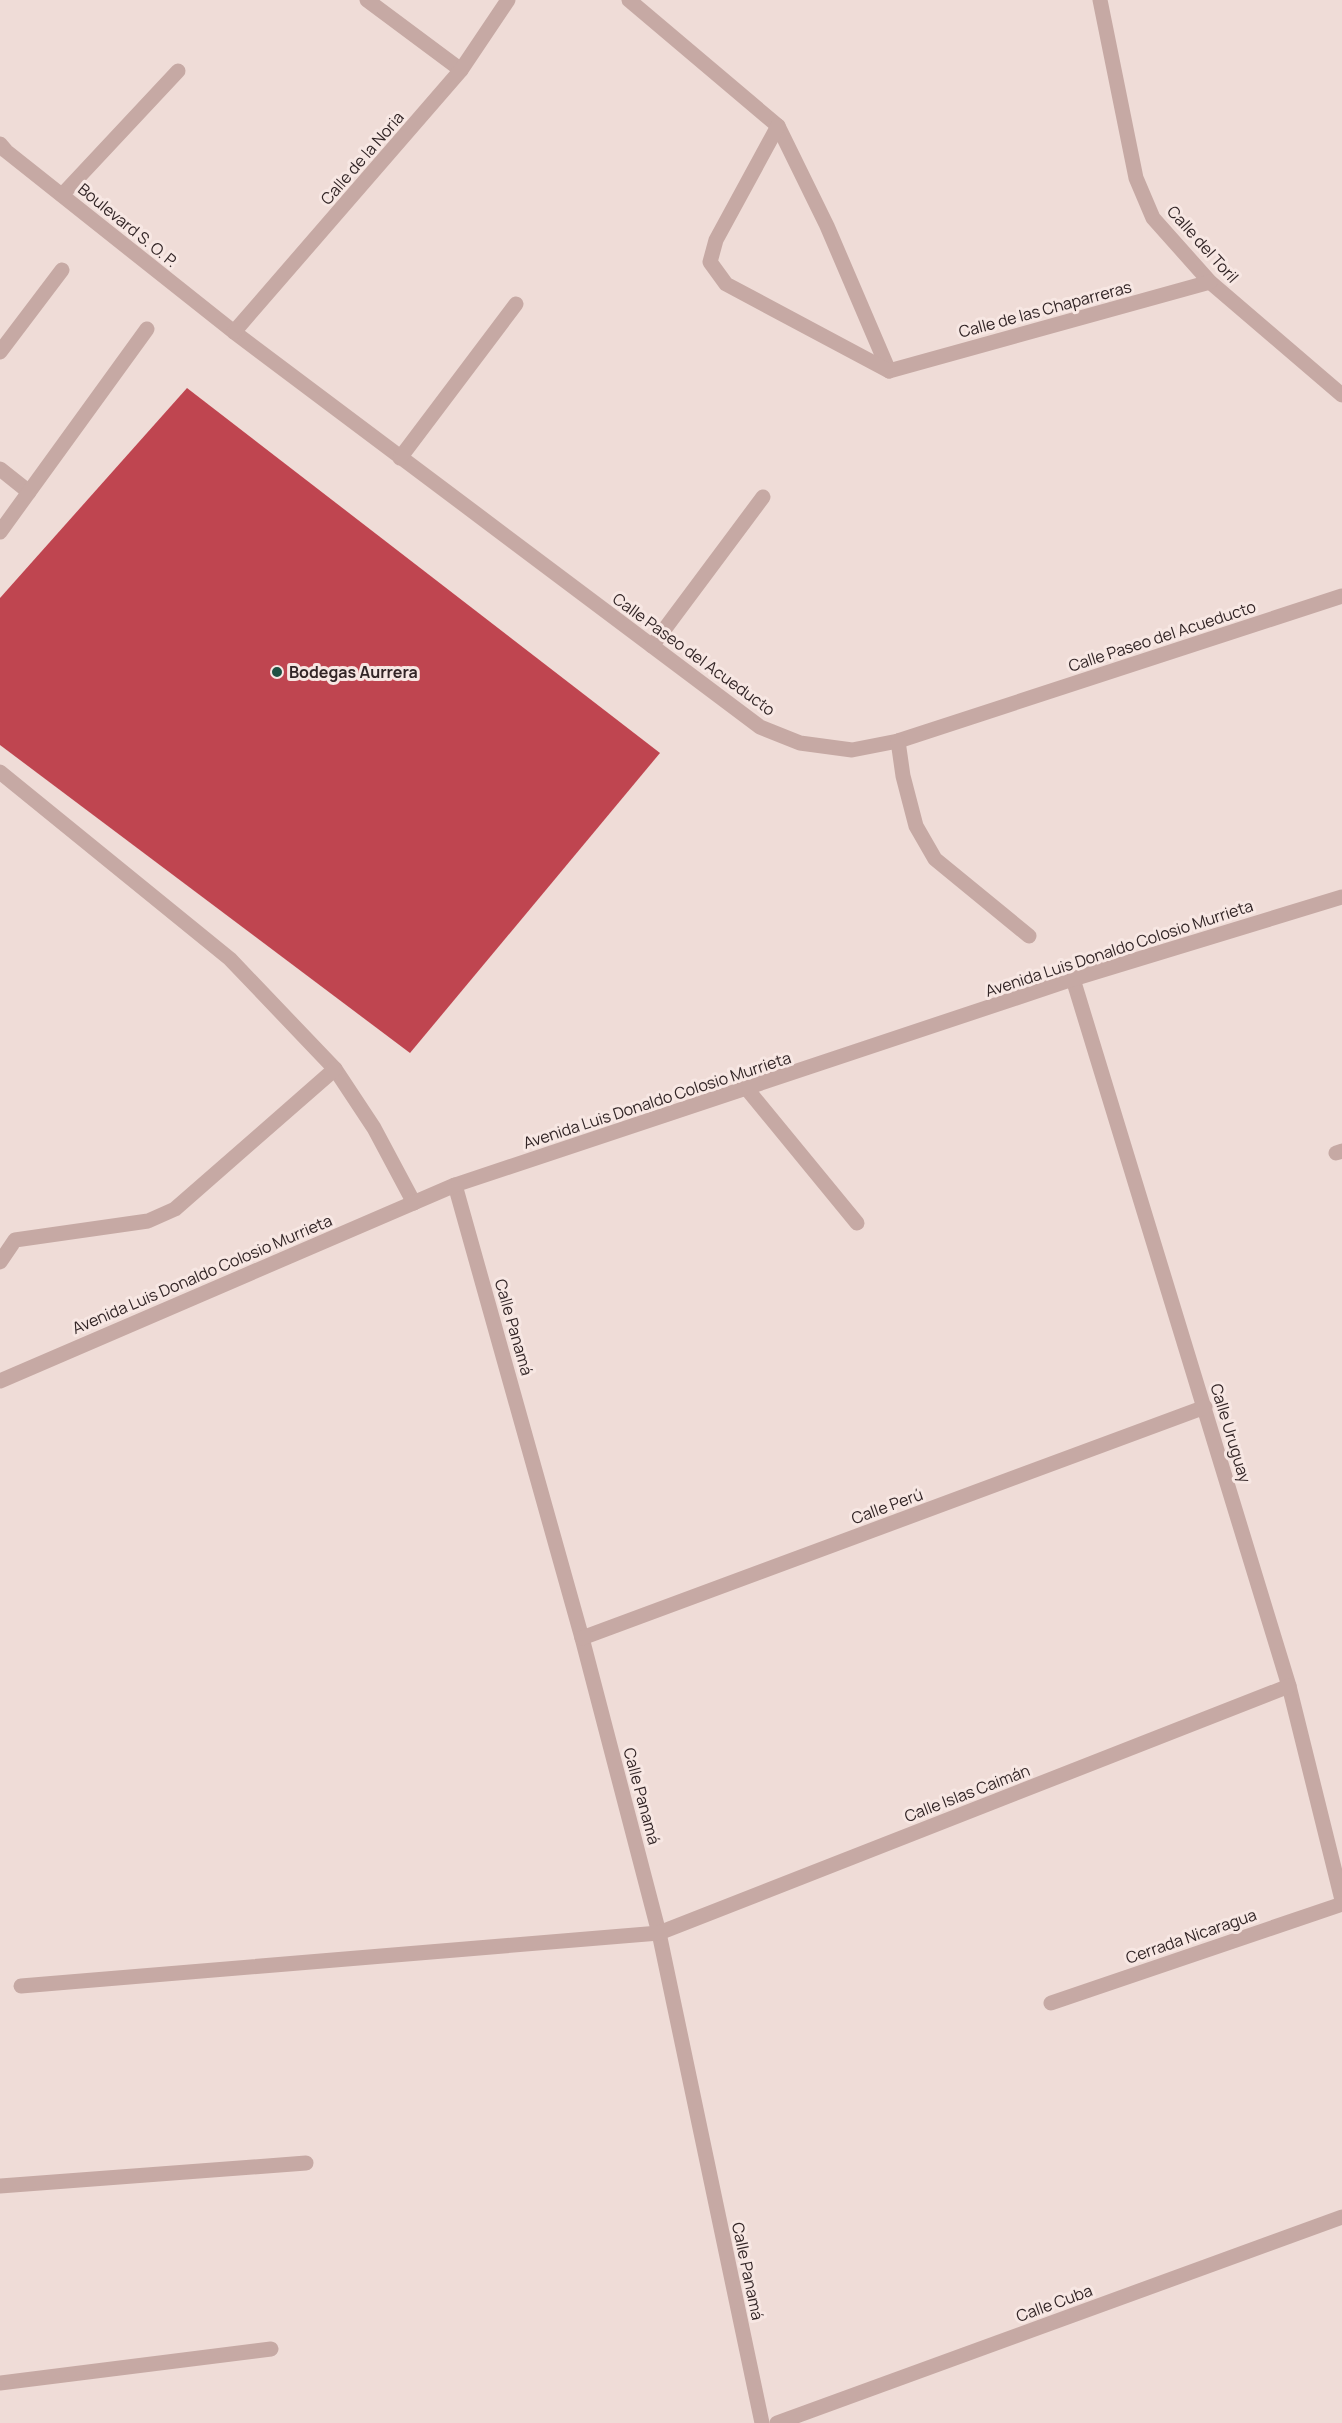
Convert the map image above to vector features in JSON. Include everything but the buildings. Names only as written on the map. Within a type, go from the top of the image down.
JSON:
[{"type":"street","points":[[367,0],[461,70]]},
{"type":"street","name":"Calle de la Noria","points":[[234,333],[461,70],[508,0]]},
{"type":"street","points":[[629,0],[778,126],[827,226],[889,371]]},
{"type":"street","name":"Calle del Toril","points":[[1100,0],[1136,178],[1153,218],[1210,282],[1342,395]]},
{"type":"street","points":[[62,195],[178,71]]},
{"type":"street","points":[[778,126],[716,240],[710,262],[726,284],[889,371]]},
{"type":"street","name":"Boulevard S. O. P.","points":[[0,144],[234,333]]},
{"type":"street","points":[[0,352],[62,270]]},
{"type":"street","name":"Calle de las Chaparreras","points":[[889,371],[1210,282]]},
{"type":"street","points":[[400,458],[516,304]]},
{"type":"street","points":[[0,532],[147,329]]},
{"type":"street","name":"Calle Paseo del Acueducto","points":[[234,333],[760,727],[800,743],[852,750],[898,741],[1342,596]]},
{"type":"street","points":[[0,469],[29,492]]},
{"type":"street","points":[[652,646],[763,497]]},
{"type":"street","points":[[898,741],[903,776],[916,825],[935,859],[1029,936]]},
{"type":"street","points":[[0,772],[230,959],[335,1070],[374,1128],[414,1203]]},
{"type":"street","name":"Avenida Luis Donaldo Colosio Murrieta","points":[[0,1381],[456,1185],[1073,979],[1342,897]]},
{"type":"street","name":"Calle Uruguay","points":[[1073,979],[1289,1686],[1342,1902]]},
{"type":"street","points":[[0,1262],[15,1240],[148,1221],[174,1209],[335,1070]]},
{"type":"street","points":[[747,1089],[857,1223]]},
{"type":"street","name":"Calle Panamá","points":[[456,1185],[582,1638],[659,1933],[762,2423]]},
{"type":"street","name":"Calle Perú","points":[[582,1638],[1205,1407]]},
{"type":"street","name":"Calle Islas Caimán","points":[[21,1986],[659,1933],[1289,1686]]},
{"type":"street","name":"Cerrada Nicaragua","points":[[1051,2003],[1342,1902]]},
{"type":"street","points":[[0,2186],[306,2163]]},
{"type":"street","name":"Calle Cuba","points":[[777,2423],[1342,2217]]},
{"type":"street","points":[[0,2383],[271,2349]]},
{"type":"place","name":"Bodegas Aurrera","points":[[277,672]]}]
